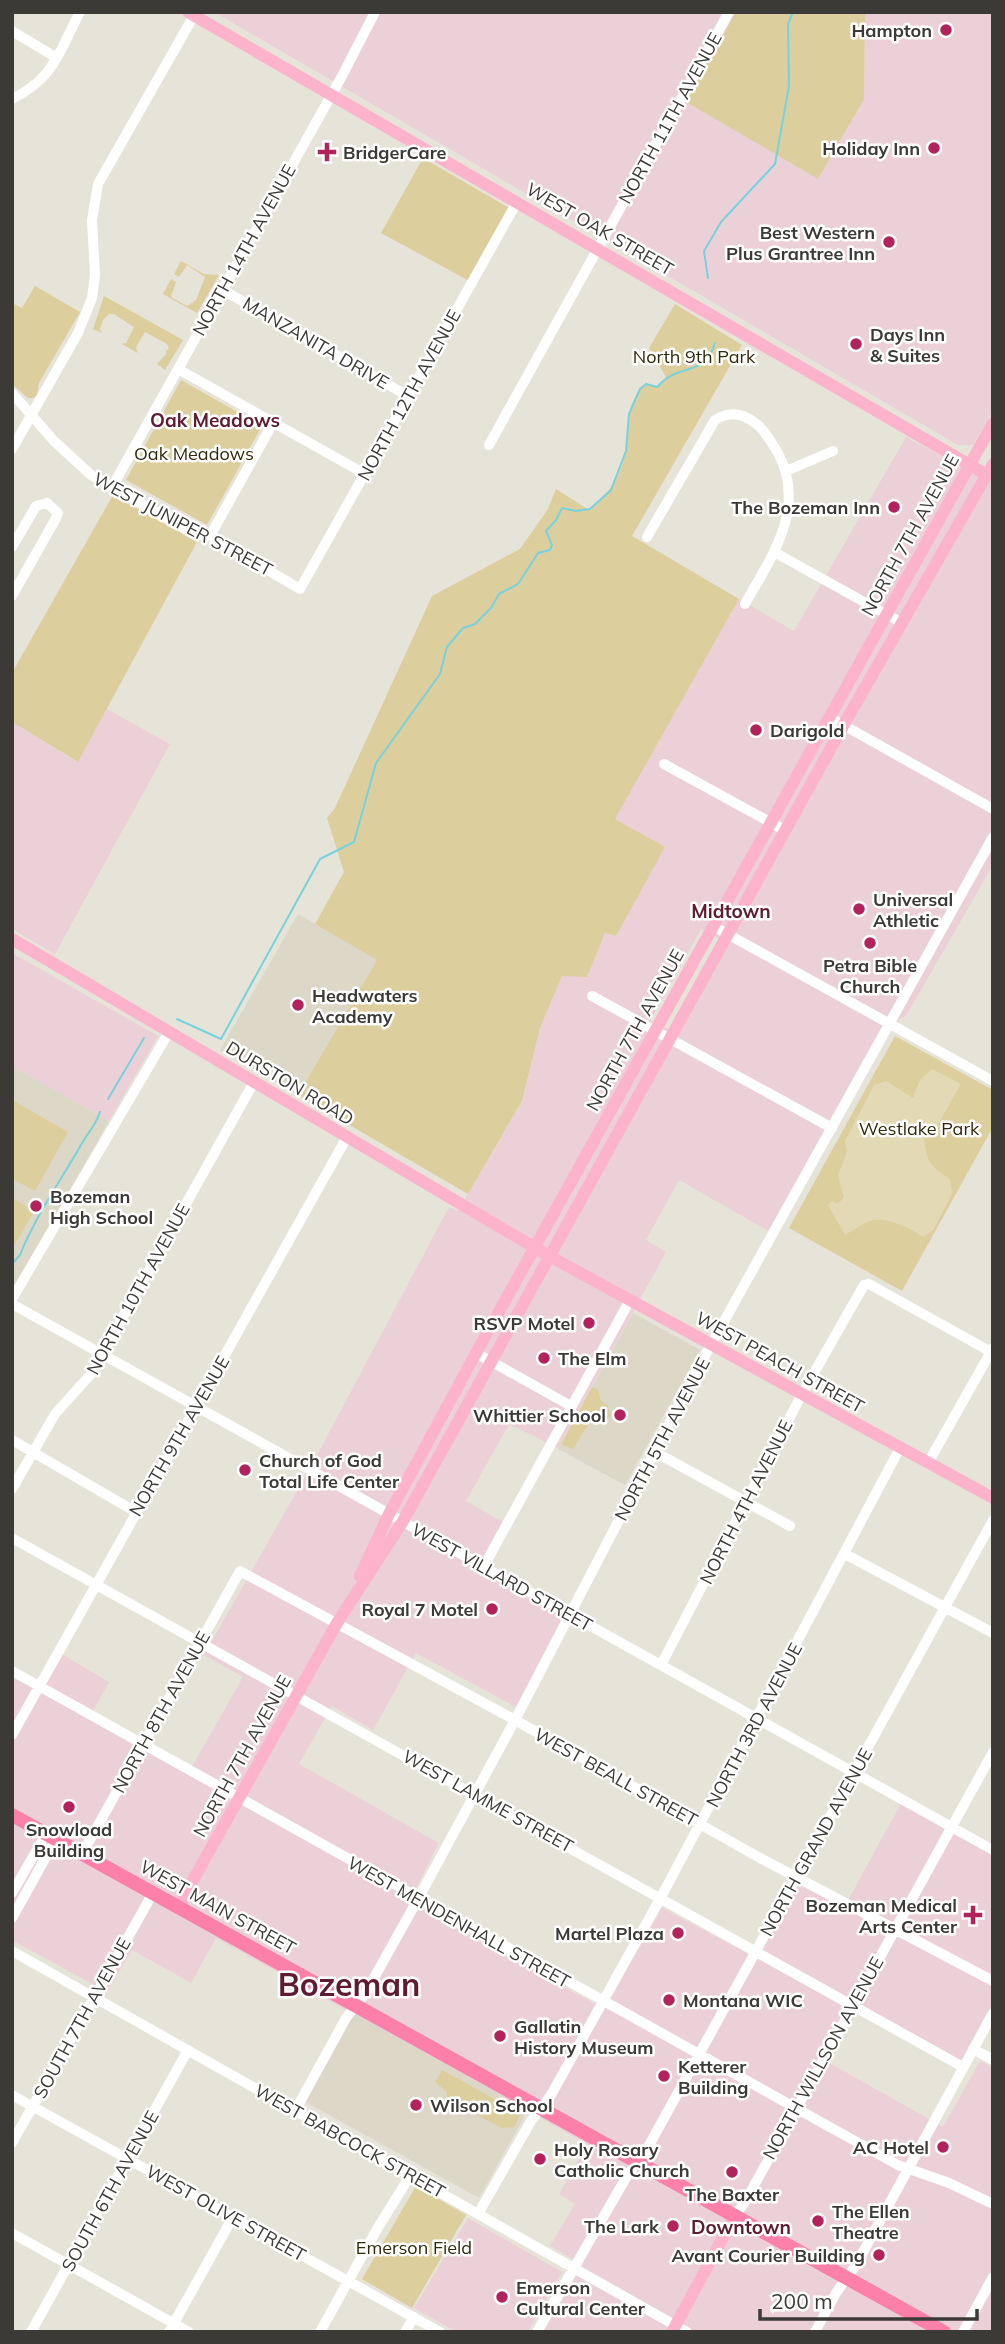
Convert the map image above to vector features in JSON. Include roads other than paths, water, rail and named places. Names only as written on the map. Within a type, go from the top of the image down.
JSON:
[{"type":"highway","name":"WEST MAIN STREET","points":[[12,1815],[944,2332]]},
{"type":"main road","name":"WEST OAK STREET","points":[[192,13],[970,464],[991,472]]},
{"type":"main road","name":"NORTH 7TH AVENUE","points":[[337,1623],[389,1514],[476,1353],[993,423]]},
{"type":"main road","name":"NORTH 7TH AVENUE","points":[[178,1907],[337,1623],[402,1521],[843,726],[991,472]]},
{"type":"main road","name":"DURSTON ROAD","points":[[12,940],[550,1256]]},
{"type":"main road","name":"WEST PEACH STREET","points":[[550,1256],[993,1498]]},
{"type":"main road","points":[[678,2330],[734,2217]]},
{"type":"street","points":[[12,99],[41,81],[57,58],[80,12]]},
{"type":"street","name":"NORTH 14TH AVENUE","points":[[112,487],[375,12]]},
{"type":"street","name":"NORTH 11TH AVENUE","points":[[489,445],[729,12]]},
{"type":"street","points":[[12,449],[78,333],[92,298],[92,220],[98,184],[192,13]]},
{"type":"street","points":[[12,31],[57,58]]},
{"type":"street","name":"NORTH 12TH AVENUE","points":[[300,589],[517,202]]},
{"type":"street","name":"MANZANITA DRIVE","points":[[223,290],[408,396]]},
{"type":"street","points":[[178,369],[365,474]]},
{"type":"street","name":"WEST JUNIPER STREET","points":[[12,393],[90,475],[194,534],[210,536],[300,589]]},
{"type":"street","points":[[647,537],[715,420],[725,414],[739,413],[756,424],[767,433],[786,471],[790,502],[774,552],[745,604]]},
{"type":"street","points":[[210,536],[273,423]]},
{"type":"street","points":[[786,471],[833,451]]},
{"type":"street","points":[[12,547],[36,506],[47,503],[53,507],[58,513],[55,520],[12,596]]},
{"type":"street","points":[[774,552],[902,623]]},
{"type":"street","points":[[829,717],[993,808]]},
{"type":"street","points":[[664,764],[786,831]]},
{"type":"street","name":"NORTH 5TH AVENUE","points":[[295,2111],[346,2018],[365,1994],[418,1899],[712,1345],[993,837]]},
{"type":"street","points":[[713,926],[993,1081]]},
{"type":"street","points":[[592,996],[832,1128]]},
{"type":"street","points":[[12,1301],[169,1032]]},
{"type":"street","name":"NORTH 10TH AVENUE","points":[[12,1489],[61,1405],[91,1374],[103,1354],[254,1082]]},
{"type":"street","name":"NORTH 9TH AVENUE","points":[[12,1735],[347,1137]]},
{"type":"street","name":"NORTH 4TH AVENUE","points":[[661,1665],[802,1394],[860,1289],[869,1284],[992,1351]]},
{"type":"street","points":[[484,1566],[630,1300]]},
{"type":"street","name":"WEST VILLARD STREET","points":[[12,1301],[993,1850]]},
{"type":"street","points":[[929,1463],[992,1351]]},
{"type":"street","points":[[476,1353],[571,1406]]},
{"type":"street","points":[[12,1440],[136,1512]]},
{"type":"street","name":"NORTH 3RD AVENUE","points":[[478,2214],[531,2121],[551,2095],[661,1897],[900,1448]]},
{"type":"street","points":[[655,1452],[790,1525]]},
{"type":"street","name":"NORTH GRAND AVENUE","points":[[537,2332],[636,2162],[647,2149],[993,1520]]},
{"type":"street","name":"WEST LAMME STREET","points":[[12,1538],[297,1694],[963,2067]]},
{"type":"street","points":[[845,1554],[993,1633]]},
{"type":"street","name":"WEST BEALL STREET","points":[[240,1571],[797,1877],[993,1981]]},
{"type":"street","name":"NORTH 8TH AVENUE","points":[[82,1854],[240,1571]]},
{"type":"street","name":"WEST MENDENHALL STREET","points":[[12,1671],[898,2165],[949,2183],[993,2204]]},
{"type":"street","name":"NORTH WILLSON AVENUE","points":[[734,2217],[745,2202],[993,1752]]},
{"type":"street","points":[[12,1893],[51,1837]]},
{"type":"street","points":[[12,1918],[51,1837]]},
{"type":"street","name":"SOUTH 7TH AVENUE","points":[[12,2143],[153,1893]]},
{"type":"street","name":"WEST BABCOCK STREET","points":[[12,1951],[574,2268],[678,2330]]},
{"type":"street","points":[[815,2332],[993,2013]]},
{"type":"street","points":[[973,2049],[993,2060]]},
{"type":"street","name":"SOUTH 6TH AVENUE","points":[[31,2332],[188,2050]]},
{"type":"street","name":"WEST OLIVE STREET","points":[[12,2095],[440,2332]]},
{"type":"street","points":[[320,2332],[410,2176]]},
{"type":"street","points":[[171,2327],[233,2217]]},
{"type":"street","points":[[12,2233],[171,2327],[189,2332]]},
{"type":"street","points":[[963,2332],[993,2277]]},
{"type":"street","points":[[405,2332],[414,2317]]},
{"type":"waterway","points":[[708,278],[704,251],[721,222],[775,164],[789,86],[788,24],[793,12]]},
{"type":"waterway","points":[[177,1019],[221,1039],[320,859],[354,842],[376,763],[440,674],[447,647],[463,628],[475,624],[491,608],[499,594],[518,584],[538,553],[550,550],[552,545],[546,531],[562,508],[576,511],[590,509],[611,490],[626,451],[629,414],[640,389],[646,384],[657,387],[674,374],[698,366],[705,361],[715,343]]},
{"type":"waterway","points":[[108,1099],[144,1038]]},
{"type":"waterway","points":[[12,1264],[20,1255],[41,1213],[100,1112]]},
{"type":"place","name":"Hampton","points":[[946,30]]},
{"type":"place","name":"Holiday Inn","points":[[934,148]]},
{"type":"place","name":"BridgerCare","points":[[327,152]]},
{"type":"place","name":"Best Western Plus Grantree Inn","points":[[889,242]]},
{"type":"place","name":"Days Inn & Suites","points":[[856,344]]},
{"type":"place","name":"The Bozeman Inn","points":[[894,507]]},
{"type":"place","name":"Darigold","points":[[756,730]]},
{"type":"place","name":"Universal Athletic","points":[[859,909]]},
{"type":"place","name":"Petra Bible Church","points":[[870,943]]},
{"type":"place","name":"Headwaters Academy","points":[[298,1005]]},
{"type":"place","name":"Bozeman High School","points":[[36,1206]]},
{"type":"place","name":"RSVP Motel","points":[[589,1323]]},
{"type":"place","name":"The Elm","points":[[544,1358]]},
{"type":"place","name":"Whittier School","points":[[620,1415]]},
{"type":"place","name":"Church of God Total Life Center","points":[[245,1470]]},
{"type":"place","name":"Royal 7 Motel","points":[[492,1609]]},
{"type":"place","name":"Snowload Building","points":[[69,1807]]},
{"type":"place","name":"Bozeman Medical Arts Center","points":[[973,1915]]},
{"type":"place","name":"Martel Plaza","points":[[678,1933]]},
{"type":"place","name":"Montana WIC","points":[[669,2000]]},
{"type":"place","name":"Gallatin History Museum","points":[[500,2036]]},
{"type":"place","name":"Ketterer Building","points":[[664,2076]]},
{"type":"place","name":"Wilson School","points":[[416,2105]]},
{"type":"place","name":"AC Hotel","points":[[943,2147]]},
{"type":"place","name":"Holy Rosary Catholic Church","points":[[540,2159]]},
{"type":"place","name":"The Baxter","points":[[732,2172]]},
{"type":"place","name":"The Ellen Theatre","points":[[818,2221]]},
{"type":"place","name":"The Lark","points":[[673,2226]]},
{"type":"place","name":"Avant Courier Building","points":[[879,2255]]},
{"type":"place","name":"Emerson Cultural Center","points":[[502,2297]]},
{"type":"district","name":"Oak Meadows","points":[[215,420]]},
{"type":"district","name":"Midtown","points":[[731,911]]},
{"type":"district","name":"Bozeman","points":[[349,1984]]},
{"type":"district","name":"Downtown","points":[[741,2227]]},
{"type":"park label","name":"North 9th Park","points":[[694,356]]},
{"type":"park label","name":"Westlake Park","points":[[919,1128]]},
{"type":"park label","name":"Emerson Field","points":[[414,2247]]}]
